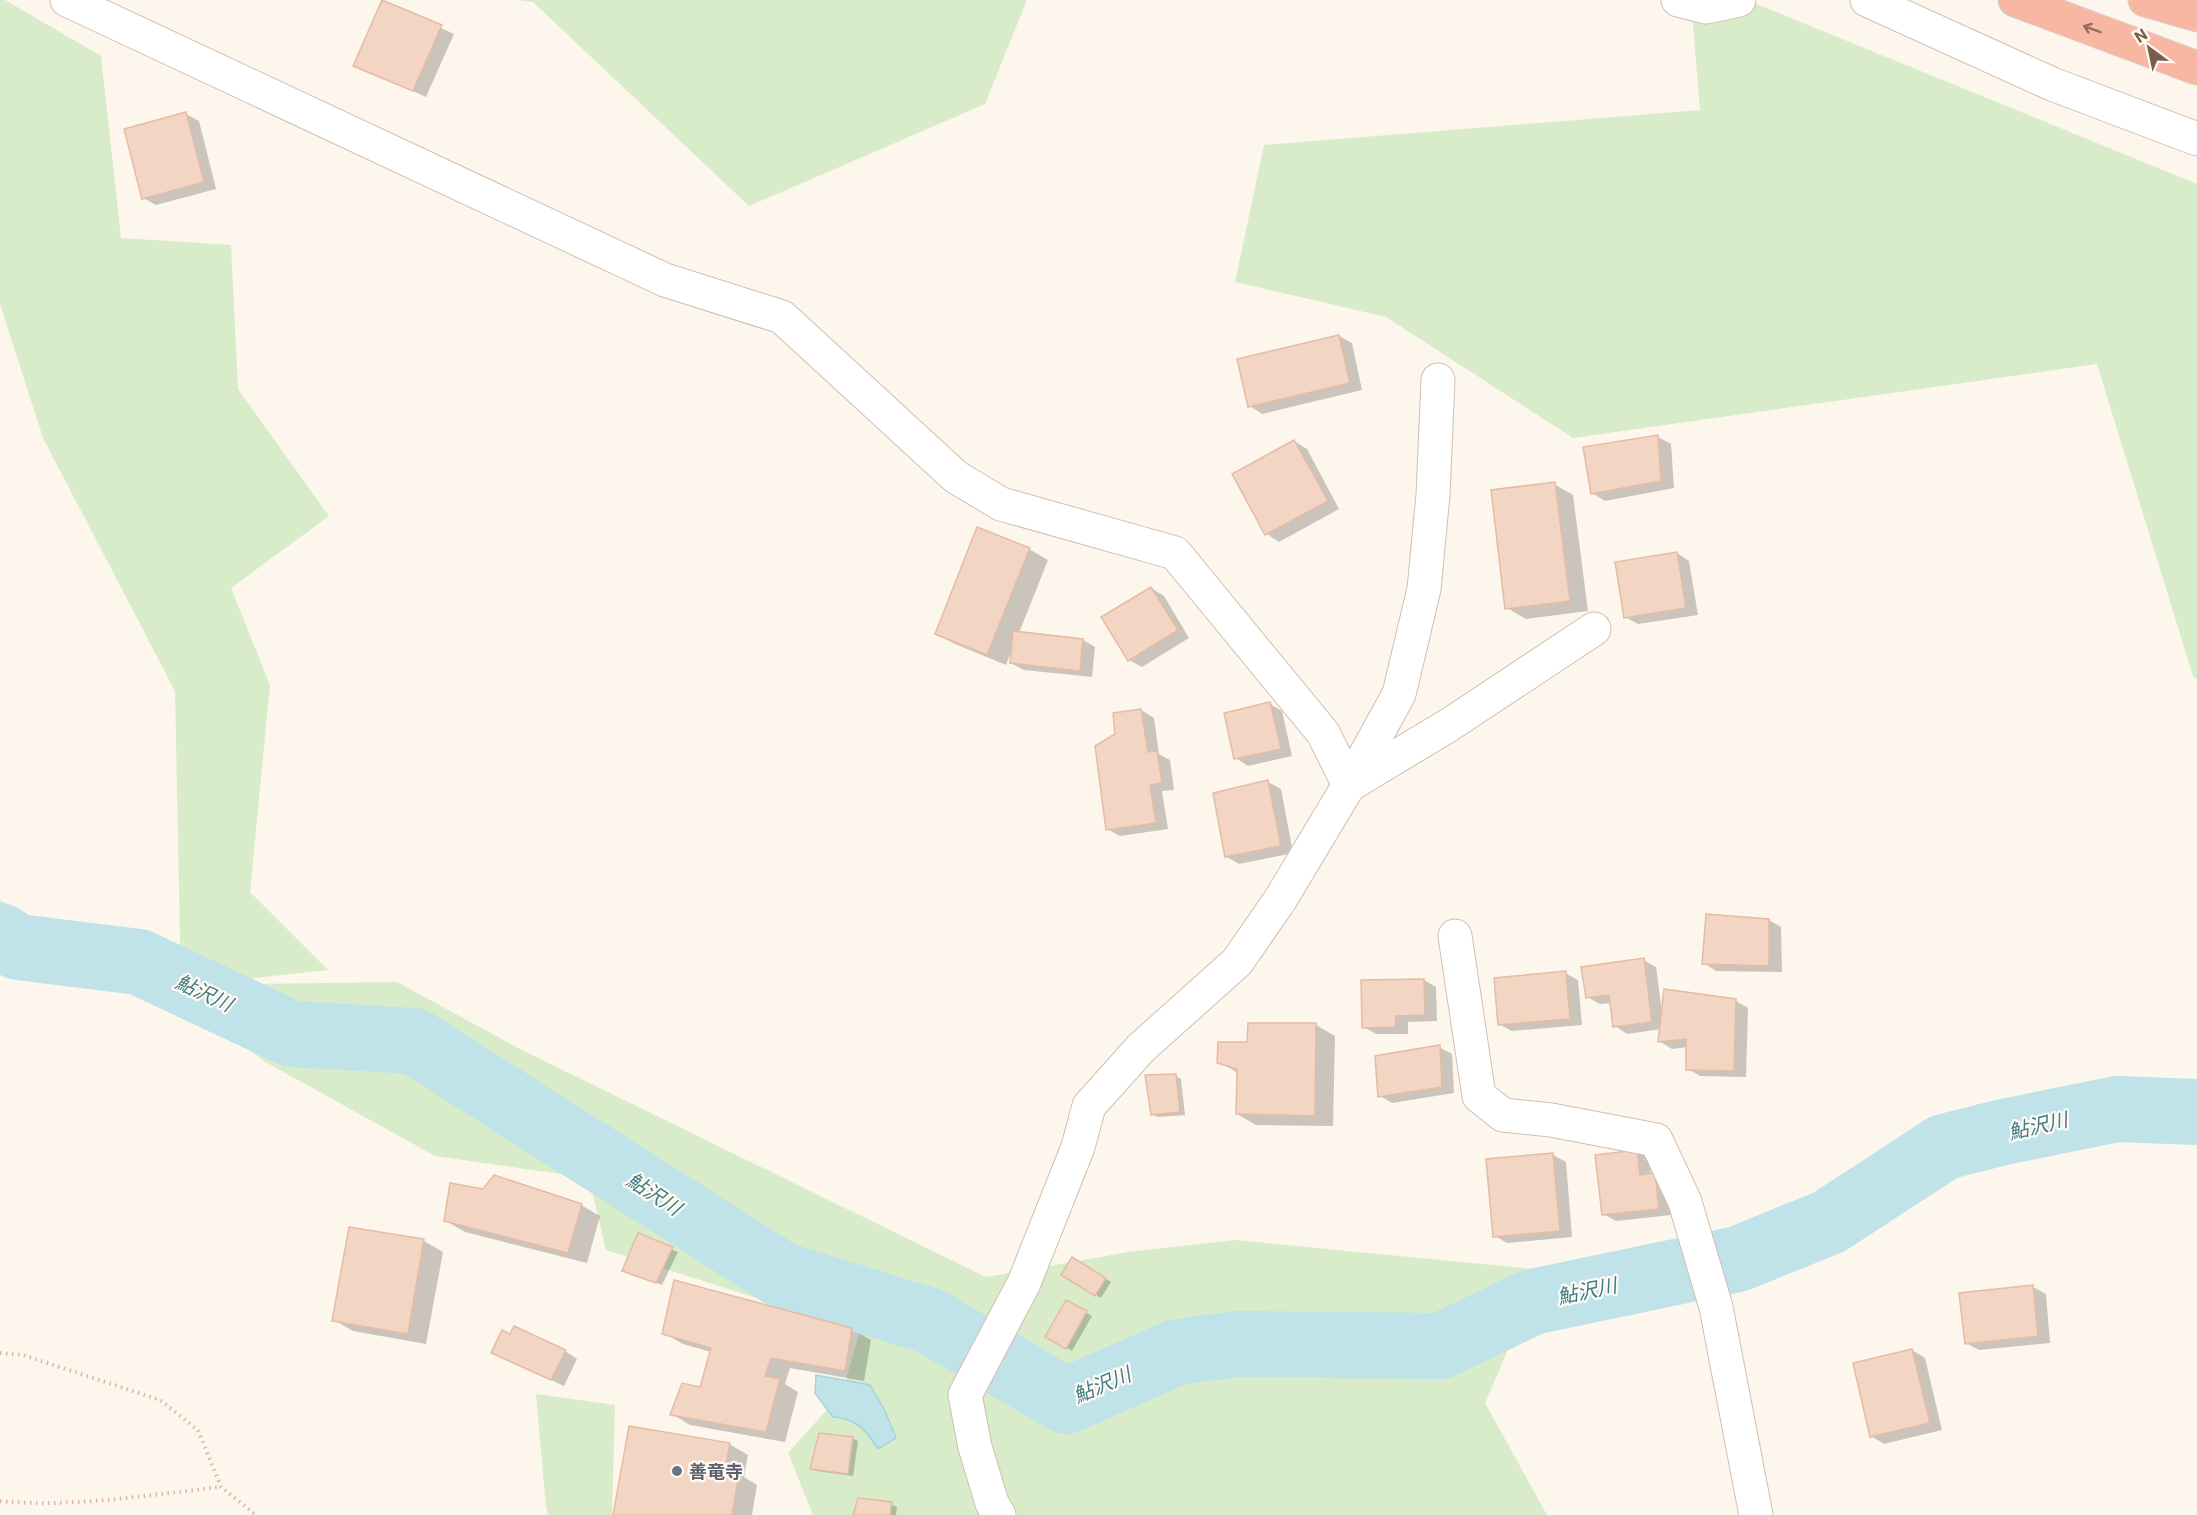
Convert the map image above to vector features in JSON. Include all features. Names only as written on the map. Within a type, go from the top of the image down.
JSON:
[{"type":"highway","points":[[2015,0],[2197,68]]},
{"type":"highway","points":[[2149,1],[2197,15]]},
{"type":"street","points":[[67,0],[665,280],[783,317],[956,477],[1001,504],[1175,553],[1323,733],[1349,785]]},
{"type":"street","points":[[1678,0],[1706,8],[1739,0]]},
{"type":"street","points":[[1867,0],[2052,84],[2197,139]]},
{"type":"street","points":[[999,1515],[992,1503],[973,1437],[965,1395],[1024,1283],[1078,1146],[1089,1106],[1141,1048],[1237,962],[1280,900],[1349,785],[1399,694],[1424,589],[1438,380]]},
{"type":"street","points":[[1349,785],[1449,725],[1594,629]]},
{"type":"street","points":[[1455,936],[1479,1096],[1503,1115],[1551,1120],[1656,1140],[1685,1202],[1716,1307],[1756,1515]]},
{"type":"path","points":[[0,1353],[23,1355],[160,1400],[198,1430],[221,1487],[256,1515]]},
{"type":"path","points":[[0,1501],[28,1503],[118,1499],[221,1487]]},
{"type":"green space","points":[[0,0],[5,0],[101,56],[121,238],[231,245],[238,389],[329,516],[231,588],[270,685],[250,892],[328,970],[191,985],[397,982],[522,1050],[986,1277],[1129,1252],[1235,1240],[1543,1270],[1485,1403],[1547,1515],[813,1515],[788,1453],[842,1393],[860,1331],[606,1250],[589,1178],[435,1156],[262,1060],[181,986],[175,691],[43,438],[0,304]]},
{"type":"green space","points":[[518,0],[1027,0],[985,104],[749,206],[533,2]]},
{"type":"green space","points":[[1691,0],[1747,0],[2197,184],[2197,679],[2193,676],[2097,364],[1573,438],[1386,317],[1235,282],[1264,145],[1700,110]]},
{"type":"green space","points":[[0,900],[172,997],[0,916]]},
{"type":"green space","points":[[536,1394],[615,1405],[612,1515],[548,1515]]},
{"type":"water","points":[[816,1375],[870,1385],[885,1411],[896,1438],[878,1449],[860,1427],[848,1420],[833,1417],[815,1393]]},
{"type":"building","points":[[382,0],[442,25],[413,91],[353,66]]},
{"type":"building","points":[[186,112],[204,182],[142,199],[124,129]]},
{"type":"building","points":[[1339,335],[1350,383],[1248,407],[1237,359]]},
{"type":"building","points":[[1658,435],[1661,481],[1591,494],[1583,447]]},
{"type":"building","points":[[1294,440],[1328,501],[1265,535],[1232,474]]},
{"type":"building","points":[[1555,482],[1570,601],[1505,609],[1491,490]]},
{"type":"building","points":[[977,527],[1030,548],[987,655],[935,634]]},
{"type":"building","points":[[1677,552],[1686,608],[1624,618],[1615,562]]},
{"type":"building","points":[[1151,587],[1178,630],[1128,661],[1101,617]]},
{"type":"building","points":[[1013,631],[1083,639],[1080,671],[1010,663]]},
{"type":"building","points":[[1270,702],[1281,749],[1234,759],[1224,713]]},
{"type":"building","points":[[1141,709],[1148,752],[1157,751],[1162,783],[1150,785],[1156,823],[1106,830],[1095,746],[1115,734],[1113,713]]},
{"type":"building","points":[[1268,780],[1281,846],[1225,857],[1213,793]]},
{"type":"building","points":[[1706,914],[1769,919],[1769,966],[1702,964]]},
{"type":"building","points":[[1644,958],[1652,1022],[1613,1027],[1609,995],[1586,998],[1581,967]]},
{"type":"building","points":[[1566,971],[1570,1019],[1498,1025],[1494,978]]},
{"type":"building","points":[[1424,979],[1425,1015],[1396,1016],[1395,1027],[1362,1028],[1361,980]]},
{"type":"building","points":[[1664,989],[1736,999],[1734,1071],[1686,1070],[1686,1039],[1658,1042]]},
{"type":"building","points":[[1248,1023],[1316,1023],[1315,1116],[1236,1114],[1237,1069],[1217,1063],[1218,1042],[1247,1042]]},
{"type":"building","points":[[1440,1045],[1442,1087],[1378,1097],[1375,1056]]},
{"type":"building","points":[[1176,1074],[1180,1112],[1151,1115],[1145,1075]]},
{"type":"building","points":[[1637,1150],[1640,1175],[1655,1173],[1659,1209],[1602,1215],[1595,1155]]},
{"type":"building","points":[[1553,1153],[1560,1231],[1493,1237],[1486,1159]]},
{"type":"building","points":[[494,1175],[582,1204],[568,1253],[444,1221],[450,1183],[483,1189]]},
{"type":"building","points":[[349,1227],[424,1239],[408,1334],[332,1321]]},
{"type":"building","points":[[638,1233],[673,1247],[656,1283],[622,1271]]},
{"type":"building","points":[[1072,1257],[1106,1278],[1095,1296],[1061,1275]]},
{"type":"building","points":[[674,1280],[852,1328],[845,1371],[771,1358],[765,1376],[780,1379],[766,1432],[670,1415],[682,1383],[700,1387],[711,1348],[662,1334]]},
{"type":"building","points":[[2033,1285],[2038,1336],[1965,1344],[1959,1293]]},
{"type":"building","points":[[1066,1300],[1087,1311],[1066,1349],[1045,1337]]},
{"type":"building","points":[[514,1326],[566,1350],[551,1380],[491,1353],[502,1330],[510,1334]]},
{"type":"building","points":[[1912,1349],[1930,1423],[1870,1437],[1853,1363]]},
{"type":"building","name":"善竜寺","points":[[629,1426],[730,1443],[725,1470],[739,1472],[732,1515],[613,1515]]},
{"type":"building","points":[[819,1433],[853,1437],[848,1474],[810,1469]]},
{"type":"building","points":[[858,1498],[892,1502],[890,1515],[853,1515]]},
{"type":"waterway","name":"鮎沢川","points":[[0,936],[18,947],[139,962],[292,1034],[414,1041],[782,1275],[930,1321],[1066,1401],[1177,1352],[1237,1344],[1441,1346],[1532,1302],[1738,1259],[1829,1222],[1944,1147],[1999,1133],[2117,1109],[2197,1112]]},
{"type":"place","name":"善竜寺","points":[[677,1471]]}]
